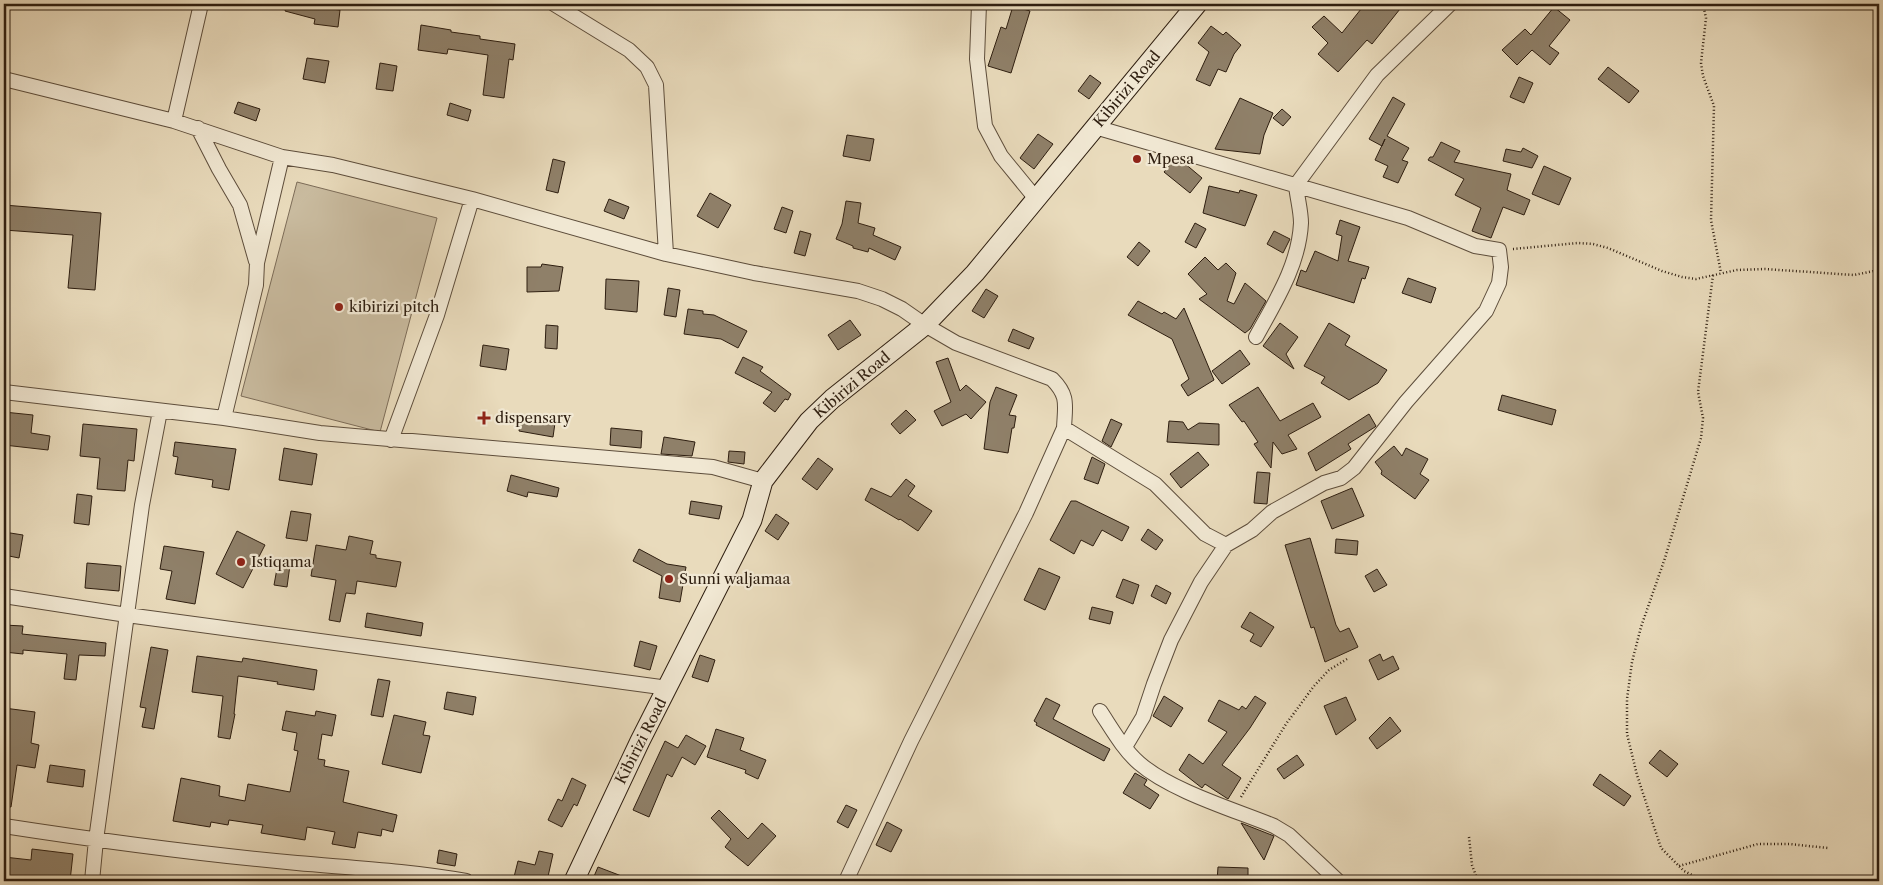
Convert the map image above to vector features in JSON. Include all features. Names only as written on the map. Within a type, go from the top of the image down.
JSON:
[{"type":"street","points":[[174,121],[201,4]]},
{"type":"street","points":[[554,4],[629,50],[647,67],[656,84],[666,254]]},
{"type":"street","points":[[980,4],[977,60],[985,126],[1001,156],[1036,200]]},
{"type":"street","name":"Kibirizi Road","points":[[574,881],[603,817],[752,520],[763,481],[818,412],[925,325],[975,273],[1197,4]]},
{"type":"street","points":[[1256,337],[1285,283],[1296,251],[1301,223],[1296,185],[1376,75],[1450,4]]},
{"type":"street","points":[[4,78],[174,121],[282,157],[333,164],[472,199],[666,254],[754,273],[858,291],[882,299],[902,309],[956,343],[1052,379],[1061,388],[1065,396],[1064,428],[1026,513],[911,741],[846,881]]},
{"type":"street","points":[[1095,127],[1408,218],[1475,246],[1499,250],[1501,267],[1499,283],[1486,311],[1406,402],[1354,468],[1341,478],[1324,483],[1300,495],[1272,512],[1252,530],[1226,545],[1201,582],[1171,640],[1143,717],[1125,747]]},
{"type":"street","points":[[198,128],[240,204],[257,263]]},
{"type":"street","points":[[224,418],[256,285],[257,263],[282,157]]},
{"type":"street","points":[[391,440],[437,315],[472,199]]},
{"type":"street","points":[[4,392],[224,418],[320,433],[713,467],[763,481]]},
{"type":"street","points":[[92,881],[142,505],[160,411]]},
{"type":"street","points":[[1064,428],[1155,484],[1205,534],[1226,545]]},
{"type":"street","points":[[4,596],[668,688]]},
{"type":"street","points":[[1100,711],[1139,764],[1184,790],[1274,826],[1289,835],[1338,881]]},
{"type":"street","points":[[4,826],[96,840],[466,881]]},
{"type":"path","points":[[1703,4],[1706,18],[1701,63],[1703,76],[1714,106],[1712,220],[1721,273]]},
{"type":"path","points":[[1499,250],[1578,243],[1594,244],[1682,278],[1696,278],[1738,270],[1765,269],[1854,276],[1879,270]]},
{"type":"path","points":[[1704,881],[1684,871],[1661,848],[1650,821],[1627,734],[1627,699],[1632,662],[1641,627],[1665,558],[1701,438],[1703,418],[1698,392],[1713,275]]},
{"type":"path","points":[[1234,810],[1286,724],[1314,686],[1329,670],[1347,659]]},
{"type":"path","points":[[1468,837],[1472,865],[1478,881]]},
{"type":"path","points":[[1679,866],[1758,844],[1789,844],[1828,848]]},
{"type":"shaded area","name":"kibirizi pitch","points":[[297,182],[437,218],[380,432],[241,396]]},
{"type":"building","points":[[287,4],[340,10],[338,27],[314,24],[315,19],[285,11]]},
{"type":"building","points":[[1365,4],[1404,4],[1372,44],[1367,40],[1338,72],[1318,54],[1328,43],[1312,27],[1324,16],[1342,33]]},
{"type":"building","points":[[1013,6],[1030,11],[1011,73],[988,66],[1001,27],[1006,29]]},
{"type":"building","points":[[1554,7],[1570,20],[1549,46],[1559,53],[1550,65],[1532,50],[1517,65],[1502,50],[1525,29],[1531,35]]},
{"type":"building","points":[[421,25],[480,36],[480,39],[515,44],[513,60],[509,59],[504,98],[483,95],[488,55],[448,49],[447,54],[418,50]]},
{"type":"building","points":[[1211,26],[1223,35],[1226,32],[1241,45],[1234,54],[1226,72],[1218,69],[1210,86],[1196,80],[1209,52],[1198,43]]},
{"type":"building","points":[[307,58],[329,61],[325,83],[303,79]]},
{"type":"building","points":[[380,63],[397,66],[393,91],[376,89]]},
{"type":"building","points":[[1608,67],[1639,91],[1629,103],[1598,79]]},
{"type":"building","points":[[1090,75],[1101,83],[1089,99],[1078,91]]},
{"type":"building","points":[[1519,77],[1533,83],[1524,103],[1510,97]]},
{"type":"building","points":[[1393,97],[1405,104],[1387,136],[1409,148],[1402,160],[1408,162],[1398,183],[1383,177],[1388,166],[1375,160],[1382,146],[1369,139]]},
{"type":"building","points":[[1240,98],[1273,113],[1264,135],[1260,154],[1215,149]]},
{"type":"building","points":[[238,102],[260,109],[256,121],[234,113]]},
{"type":"building","points":[[450,103],[471,110],[468,121],[447,115]]},
{"type":"building","points":[[1282,109],[1291,117],[1283,126],[1273,118]]},
{"type":"building","points":[[1038,134],[1053,144],[1034,169],[1020,158]]},
{"type":"building","points":[[847,135],[874,139],[870,161],[843,156]]},
{"type":"building","points":[[1441,142],[1460,151],[1454,162],[1511,174],[1507,190],[1530,200],[1524,215],[1503,207],[1491,238],[1472,231],[1481,208],[1455,195],[1464,179],[1428,160],[1430,157],[1433,157]]},
{"type":"building","points":[[1523,148],[1538,156],[1532,168],[1503,161],[1506,149],[1521,152]]},
{"type":"building","points":[[553,159],[565,162],[558,193],[546,190]]},
{"type":"building","points":[[1175,159],[1183,162],[1202,178],[1190,193],[1164,172]]},
{"type":"building","points":[[1544,166],[1571,178],[1559,205],[1532,194]]},
{"type":"building","points":[[1209,186],[1239,193],[1240,190],[1257,195],[1245,226],[1203,213]]},
{"type":"building","points":[[710,193],[731,205],[718,228],[697,216]]},
{"type":"building","points":[[609,199],[629,207],[624,219],[604,211]]},
{"type":"building","points":[[846,201],[861,203],[858,223],[875,228],[873,235],[901,247],[895,260],[869,248],[868,252],[853,248],[853,246],[836,239],[842,224]]},
{"type":"building","points":[[4,205],[101,213],[95,290],[68,288],[73,235],[4,230]]},
{"type":"building","points":[[782,207],[793,211],[786,233],[774,229]]},
{"type":"building","points":[[1340,220],[1360,227],[1348,261],[1369,267],[1365,279],[1362,278],[1354,303],[1296,285],[1301,270],[1306,272],[1315,251],[1338,261],[1342,236],[1336,234]]},
{"type":"building","points":[[1195,223],[1206,229],[1196,248],[1185,242]]},
{"type":"building","points":[[800,231],[811,234],[805,256],[794,253]]},
{"type":"building","points":[[1274,231],[1290,239],[1283,253],[1267,244]]},
{"type":"building","points":[[1139,242],[1150,251],[1138,266],[1127,257]]},
{"type":"building","points":[[1205,257],[1218,270],[1226,263],[1236,273],[1227,301],[1234,304],[1245,283],[1266,301],[1250,329],[1245,333],[1199,299],[1207,294],[1188,274]]},
{"type":"building","points":[[542,264],[563,267],[559,291],[527,292],[527,267],[541,267]]},
{"type":"building","points":[[1408,278],[1436,288],[1431,303],[1402,293]]},
{"type":"building","points":[[606,279],[639,281],[637,312],[605,309]]},
{"type":"building","points":[[668,288],[680,290],[676,317],[664,315]]},
{"type":"building","points":[[986,289],[998,296],[984,318],[972,311]]},
{"type":"building","points":[[1138,301],[1176,319],[1184,308],[1214,380],[1188,396],[1181,385],[1189,379],[1172,339],[1128,315]]},
{"type":"building","points":[[688,309],[714,315],[747,331],[738,348],[721,339],[684,334]]},
{"type":"building","points":[[850,320],[861,335],[838,350],[828,335]]},
{"type":"building","points":[[1280,323],[1298,337],[1286,354],[1294,369],[1263,346]]},
{"type":"building","points":[[1329,323],[1350,336],[1345,345],[1387,370],[1378,383],[1349,400],[1321,383],[1325,377],[1304,366]]},
{"type":"building","points":[[546,325],[558,326],[557,349],[545,348]]},
{"type":"building","points":[[1013,329],[1034,338],[1029,349],[1008,341]]},
{"type":"building","points":[[483,345],[509,349],[506,370],[480,366]]},
{"type":"building","points":[[1240,350],[1250,364],[1222,384],[1212,371]]},
{"type":"building","points":[[743,357],[763,367],[760,371],[791,394],[788,400],[785,399],[775,412],[763,403],[772,392],[735,373]]},
{"type":"building","points":[[948,358],[960,391],[966,385],[986,402],[971,419],[966,414],[942,426],[934,411],[951,402],[936,362]]},
{"type":"building","points":[[996,387],[1017,395],[1009,415],[1016,416],[1008,453],[984,449],[990,402]]},
{"type":"building","points":[[1258,387],[1280,421],[1313,403],[1321,417],[1288,435],[1297,449],[1282,454],[1273,442],[1271,468],[1254,444],[1258,442],[1244,421],[1242,422],[1229,405]]},
{"type":"building","points":[[1502,395],[1556,410],[1552,425],[1498,410]]},
{"type":"building","points":[[906,410],[916,420],[900,434],[891,424]]},
{"type":"building","points":[[4,412],[33,415],[31,433],[50,436],[48,450],[4,445]]},
{"type":"building","points":[[1369,414],[1376,426],[1348,444],[1351,449],[1316,471],[1308,453]]},
{"type":"building","points":[[521,418],[555,423],[553,437],[519,431]]},
{"type":"building","points":[[1111,419],[1122,424],[1111,447],[1102,441]]},
{"type":"building","points":[[1169,421],[1183,422],[1188,430],[1199,423],[1219,424],[1219,445],[1167,442]]},
{"type":"building","points":[[83,424],[137,429],[134,461],[128,460],[125,491],[97,489],[100,458],[80,456]]},
{"type":"building","points":[[611,428],[642,431],[641,448],[610,445]]},
{"type":"building","points":[[664,437],[695,442],[692,456],[661,454]]},
{"type":"building","points":[[175,442],[236,449],[229,490],[212,487],[213,480],[175,474],[178,457],[173,456]]},
{"type":"building","points":[[1394,446],[1402,456],[1406,448],[1428,459],[1420,474],[1429,480],[1415,499],[1381,474],[1382,471],[1375,462]]},
{"type":"building","points":[[284,448],[317,454],[312,485],[279,480]]},
{"type":"building","points":[[729,451],[745,452],[744,464],[728,462]]},
{"type":"building","points":[[1198,452],[1209,465],[1181,488],[1170,474]]},
{"type":"building","points":[[1092,457],[1105,464],[1098,484],[1084,479]]},
{"type":"building","points":[[818,458],[833,469],[817,490],[802,479]]},
{"type":"building","points":[[1257,472],[1270,473],[1267,504],[1254,503]]},
{"type":"building","points":[[511,475],[559,488],[557,497],[528,492],[527,497],[507,491]]},
{"type":"building","points":[[906,479],[915,486],[908,496],[932,511],[918,531],[865,500],[871,488],[891,497]]},
{"type":"building","points":[[1352,488],[1364,516],[1332,529],[1321,501]]},
{"type":"building","points":[[77,494],[92,496],[89,525],[74,523]]},
{"type":"building","points":[[691,501],[722,506],[719,519],[689,514]]},
{"type":"building","points":[[1071,501],[1076,501],[1129,527],[1122,541],[1102,530],[1093,546],[1081,540],[1074,554],[1050,540]]},
{"type":"building","points":[[291,511],[311,514],[307,541],[286,538]]},
{"type":"building","points":[[776,514],[789,523],[778,540],[765,531]]},
{"type":"building","points":[[1148,529],[1163,540],[1156,550],[1141,540]]},
{"type":"building","points":[[237,531],[265,545],[243,588],[216,574]]},
{"type":"building","points":[[4,532],[23,535],[19,558],[4,555]]},
{"type":"building","points":[[349,536],[373,541],[370,554],[376,555],[376,558],[401,562],[396,587],[357,581],[355,594],[346,593],[340,622],[329,620],[336,580],[311,576],[316,545],[346,550]]},
{"type":"building","points":[[1310,538],[1336,625],[1340,632],[1349,628],[1358,647],[1325,662],[1314,627],[1311,628],[1285,545]]},
{"type":"building","points":[[1336,539],[1358,541],[1357,555],[1335,553]]},
{"type":"building","points":[[164,546],[204,552],[195,604],[166,599],[172,571],[160,569]]},
{"type":"building","points":[[639,549],[667,564],[686,567],[680,602],[659,598],[662,576],[633,561]]},
{"type":"building","points":[[87,563],[121,566],[119,591],[85,588]]},
{"type":"building","points":[[278,563],[290,565],[287,587],[274,585]]},
{"type":"building","points":[[1039,568],[1060,577],[1045,610],[1024,600]]},
{"type":"building","points":[[1377,569],[1387,585],[1374,592],[1365,576]]},
{"type":"building","points":[[1123,579],[1139,585],[1133,604],[1116,597]]},
{"type":"building","points":[[1156,585],[1171,593],[1166,604],[1151,596]]},
{"type":"building","points":[[1092,607],[1113,612],[1110,624],[1089,619]]},
{"type":"building","points":[[1250,612],[1274,627],[1261,647],[1250,641],[1254,634],[1241,627]]},
{"type":"building","points":[[367,613],[423,623],[421,636],[365,627]]},
{"type":"building","points":[[4,625],[23,626],[22,634],[106,643],[105,656],[79,655],[76,680],[64,679],[67,654],[23,650],[23,654],[4,652]]},
{"type":"building","points":[[640,641],[657,646],[650,670],[634,666]]},
{"type":"building","points":[[151,647],[168,650],[154,729],[142,727],[146,708],[140,707]]},
{"type":"building","points":[[1380,654],[1383,661],[1393,656],[1399,669],[1378,680],[1369,660]]},
{"type":"building","points":[[700,655],[715,660],[708,682],[692,677]]},
{"type":"building","points":[[197,656],[242,662],[243,658],[317,670],[314,690],[238,676],[235,714],[230,739],[218,737],[223,696],[192,692]]},
{"type":"building","points":[[378,679],[390,681],[383,717],[371,715]]},
{"type":"building","points":[[447,692],[476,697],[473,715],[444,709]]},
{"type":"building","points":[[1164,696],[1183,708],[1171,727],[1153,716]]},
{"type":"building","points":[[1255,696],[1266,703],[1222,765],[1241,778],[1228,799],[1205,784],[1202,788],[1179,770],[1189,754],[1203,764],[1227,732],[1208,721],[1219,700],[1239,710],[1242,706],[1246,709]]},
{"type":"building","points":[[1346,697],[1356,720],[1336,735],[1324,706]]},
{"type":"building","points":[[1046,698],[1060,705],[1053,719],[1110,749],[1104,761],[1036,725],[1037,723],[1034,721]]},
{"type":"building","points":[[4,708],[35,712],[31,743],[39,745],[35,768],[17,765],[11,807],[4,806]]},
{"type":"building","points":[[286,711],[315,716],[316,711],[336,715],[332,736],[322,734],[318,759],[325,760],[324,766],[349,771],[343,802],[397,815],[393,832],[382,829],[381,836],[358,832],[355,848],[332,844],[335,832],[307,827],[305,840],[261,833],[263,825],[229,820],[228,825],[211,822],[210,827],[173,821],[181,778],[220,786],[219,796],[245,801],[248,784],[290,792],[298,751],[294,750],[297,733],[282,730]]},
{"type":"building","points":[[394,715],[426,722],[423,735],[430,736],[421,773],[382,764]]},
{"type":"building","points":[[1390,717],[1401,731],[1377,749],[1369,738]]},
{"type":"building","points":[[716,729],[744,738],[740,750],[766,760],[758,779],[745,773],[746,770],[707,757]]},
{"type":"building","points":[[686,735],[706,746],[695,765],[682,757],[672,777],[667,774],[649,817],[633,810],[665,741],[678,748]]},
{"type":"building","points":[[1660,750],[1678,764],[1667,777],[1649,763]]},
{"type":"building","points":[[1297,755],[1304,765],[1284,779],[1277,769]]},
{"type":"building","points":[[50,765],[85,770],[83,787],[47,782]]},
{"type":"building","points":[[1135,773],[1147,780],[1144,785],[1159,795],[1150,809],[1123,793]]},
{"type":"building","points":[[1600,774],[1631,796],[1624,806],[1593,785]]},
{"type":"building","points":[[572,778],[586,785],[577,806],[574,804],[562,827],[548,820],[558,799],[562,801]]},
{"type":"building","points":[[846,805],[857,810],[848,828],[837,822]]},
{"type":"building","points":[[719,810],[748,839],[762,823],[776,836],[748,866],[725,847],[731,839],[711,818]]},
{"type":"building","points":[[887,822],[902,830],[891,852],[876,845]]},
{"type":"building","points":[[1241,823],[1274,836],[1264,860]]},
{"type":"building","points":[[32,849],[73,854],[70,881],[4,881],[4,857],[31,860]]},
{"type":"building","points":[[439,850],[457,854],[455,866],[437,863]]},
{"type":"building","points":[[539,851],[553,854],[547,881],[532,881],[514,877],[518,861],[535,865]]},
{"type":"building","points":[[598,867],[632,880],[632,881],[592,881]]},
{"type":"building","points":[[1218,867],[1248,868],[1248,881],[1217,881]]},
{"type":"place","name":"Mpesa","points":[[1137,159]]},
{"type":"place","name":"kibirizi pitch","points":[[339,307]]},
{"type":"place","name":"dispensary","points":[[484,418]]},
{"type":"place","name":"Istiqama","points":[[241,562]]},
{"type":"place","name":"Sunni waljamaa","points":[[669,579]]}]
